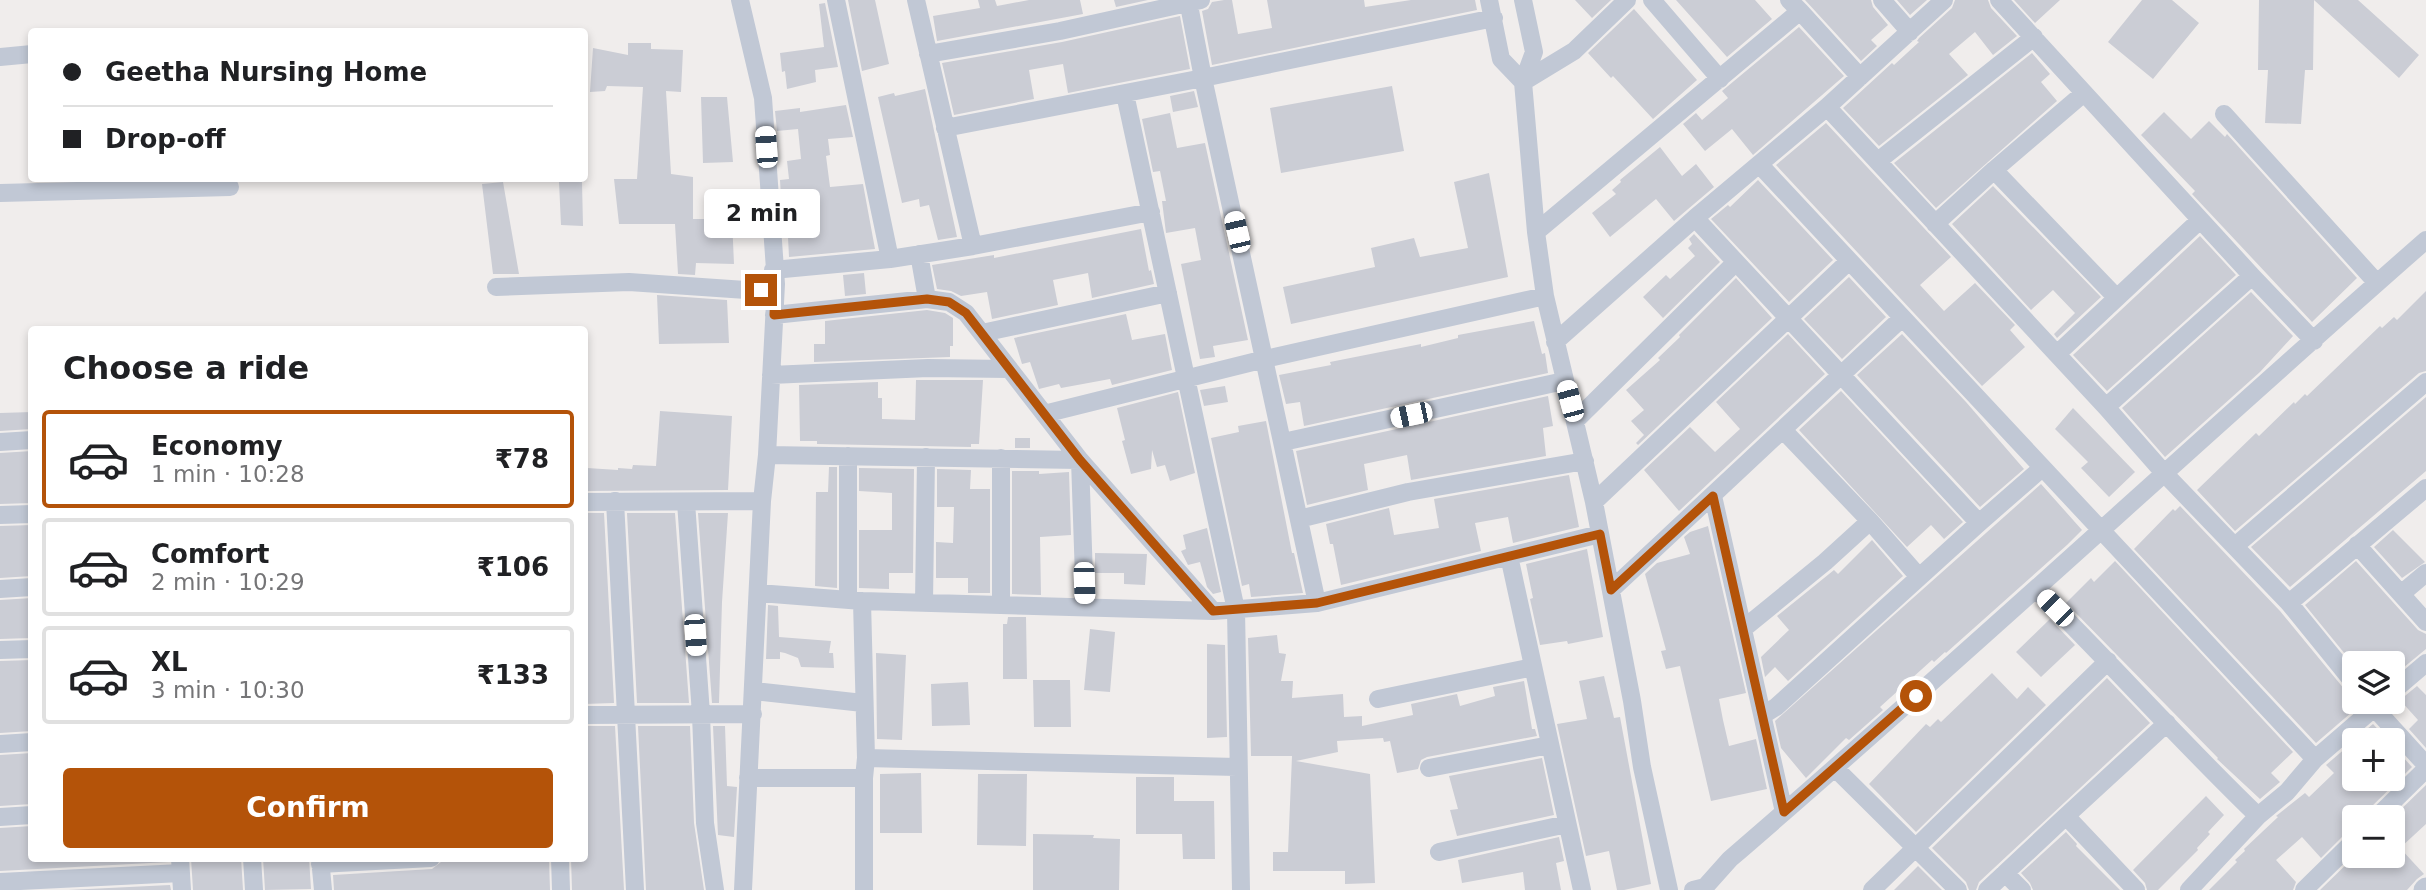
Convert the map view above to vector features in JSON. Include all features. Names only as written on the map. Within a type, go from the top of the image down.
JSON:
[{"type":"street","points":[[740,0],[763,98],[775,292],[743,890]]},
{"type":"street","points":[[836,0],[890,259]]},
{"type":"street","points":[[916,0],[973,246]]},
{"type":"street","points":[[1523,0],[1534,52],[1523,82],[1536,232],[1545,296],[1594,502],[1642,767],[1669,890]]},
{"type":"street","points":[[1523,82],[1574,51],[1627,0]]},
{"type":"street","points":[[1652,0],[1720,79]]},
{"type":"street","points":[[1882,0],[1910,32]]},
{"type":"street","points":[[1555,342],[1695,218],[1827,107],[1944,0]]},
{"type":"street","points":[[1999,0],[2314,341]]},
{"type":"street","points":[[928,54],[1059,31],[1193,1],[1203,78],[1317,603]]},
{"type":"street","points":[[1536,232],[1720,79],[1794,6],[1860,77]]},
{"type":"street","points":[[946,128],[1203,78],[1491,9],[1502,59],[1523,82]]},
{"type":"street","points":[[1878,161],[2034,37]]},
{"type":"street","points":[[0,57],[28,54]]},
{"type":"street","points":[[1936,224],[2084,93]]},
{"type":"street","points":[[1125,94],[1236,610],[1241,890]]},
{"type":"street","points":[[1827,107],[2164,473],[2289,603],[2342,668]]},
{"type":"street","points":[[2224,114],[2378,283]]},
{"type":"street","points":[[1759,164],[2315,759]]},
{"type":"street","points":[[1994,170],[2116,297]]},
{"type":"street","points":[[0,193],[230,187]]},
{"type":"street","points":[[773,270],[890,259],[1151,212]]},
{"type":"street","points":[[1695,218],[1979,523]]},
{"type":"street","points":[[2057,354],[2200,219]]},
{"type":"street","points":[[1702,889],[1730,859],[2037,590],[2419,246],[2426,266]]},
{"type":"street","points":[[919,254],[927,299]]},
{"type":"street","points":[[1594,502],[1849,261]]},
{"type":"street","points":[[1575,421],[1736,262]]},
{"type":"street","points":[[2106,407],[2252,276]]},
{"type":"street","points":[[496,287],[629,282],[775,292]]},
{"type":"street","points":[[982,333],[1168,293]]},
{"type":"street","points":[[1044,414],[1265,359],[1545,296]]},
{"type":"street","points":[[774,315],[927,299],[949,302],[966,313],[1080,460],[1213,611]]},
{"type":"street","points":[[1611,590],[1902,318]]},
{"type":"street","points":[[771,375],[928,368],[1009,369]]},
{"type":"street","points":[[1283,442],[1564,381]]},
{"type":"street","points":[[2235,546],[2426,382]]},
{"type":"street","points":[[1783,430],[1919,577]]},
{"type":"street","points":[[0,442],[28,440]]},
{"type":"street","points":[[767,455],[1080,460]]},
{"type":"street","points":[[848,456],[866,758],[864,890]]},
{"type":"street","points":[[924,603],[926,457]]},
{"type":"street","points":[[1001,605],[1002,458]]},
{"type":"street","points":[[1080,460],[1085,607]]},
{"type":"street","points":[[1299,519],[1408,492],[1585,461]]},
{"type":"street","points":[[1763,715],[2042,468]]},
{"type":"street","points":[[2289,603],[2426,488]]},
{"type":"street","points":[[1713,496],[1784,812]]},
{"type":"street","points":[[615,500],[635,890]]},
{"type":"street","points":[[588,502],[762,501]]},
{"type":"street","points":[[686,502],[701,714],[705,823],[715,890]]},
{"type":"street","points":[[0,515],[28,514]]},
{"type":"street","points":[[1743,629],[1870,521]]},
{"type":"street","points":[[758,593],[855,601],[1236,610],[1317,603],[1600,534]]},
{"type":"street","points":[[2357,545],[2426,621]]},
{"type":"street","points":[[1509,556],[1582,890]]},
{"type":"street","points":[[2401,594],[2426,573]]},
{"type":"street","points":[[0,589],[28,587]]},
{"type":"street","points":[[2037,590],[2258,816]]},
{"type":"street","points":[[0,650],[28,649]]},
{"type":"street","points":[[1872,890],[2108,660]]},
{"type":"street","points":[[2405,681],[2426,663]]},
{"type":"street","points":[[1378,699],[1533,667]]},
{"type":"street","points":[[754,691],[863,703]]},
{"type":"street","points":[[588,715],[753,714]]},
{"type":"street","points":[[2189,890],[2258,816],[2287,792],[2315,759],[2363,714]]},
{"type":"street","points":[[2382,714],[2426,767],[2390,805]]},
{"type":"street","points":[[1987,890],[2167,723]]},
{"type":"street","points":[[0,744],[28,742]]},
{"type":"street","points":[[1429,768],[1550,745]]},
{"type":"street","points":[[866,758],[1237,767]]},
{"type":"street","points":[[1835,768],[1958,890]]},
{"type":"street","points":[[748,778],[864,778]]},
{"type":"street","points":[[0,817],[28,815]]},
{"type":"street","points":[[2066,816],[2136,890]]},
{"type":"street","points":[[1439,852],[1567,824]]},
{"type":"street","points":[[2304,890],[2342,853]]},
{"type":"street","points":[[251,862],[254,890]]},
{"type":"street","points":[[320,862],[323,890]]},
{"type":"street","points":[[559,862],[561,890]]},
{"type":"street","points":[[2005,873],[2022,890]]},
{"type":"street","points":[[0,882],[181,874]]},
{"type":"building","points":[[848,0],[875,0],[889,64],[862,71]]},
{"type":"building","points":[[978,0],[995,0],[997,6],[1029,0],[1080,0],[1083,14],[937,41],[933,16],[980,8]]},
{"type":"building","points":[[1114,0],[1148,0],[1116,7]]},
{"type":"building","points":[[1232,0],[1238,34],[1272,28],[1267,0],[1364,0],[1365,7],[1411,0],[1475,0],[1477,10],[1212,65],[1202,11],[1208,9],[1212,2]]},
{"type":"building","points":[[1575,0],[1611,0],[1592,18]]},
{"type":"building","points":[[1676,0],[1755,0],[1772,19],[1727,57]]},
{"type":"building","points":[[1805,0],[1871,0],[1873,7],[1888,25],[1871,40],[1877,46],[1861,61]]},
{"type":"building","points":[[1897,0],[1927,0],[1910,15]]},
{"type":"building","points":[[1955,0],[1988,0],[1991,8],[2017,36],[1993,55],[1975,32],[1949,54],[1968,75],[1879,146],[1843,108],[1919,42],[1919,38],[1952,8]]},
{"type":"building","points":[[2014,0],[2060,0],[2035,23]]},
{"type":"building","points":[[2142,0],[2172,0],[2199,23],[2153,79],[2108,42]]},
{"type":"building","points":[[2259,0],[2314,0],[2313,70],[2305,70],[2301,124],[2265,123],[2268,70],[2258,70]]},
{"type":"building","points":[[2314,0],[2358,0],[2419,55],[2399,78]]},
{"type":"building","points":[[825,3],[838,67],[815,70],[816,82],[787,89],[780,53],[824,47],[819,4]]},
{"type":"building","points":[[1634,9],[1697,80],[1653,119],[1588,53]]},
{"type":"building","points":[[1180,16],[1190,69],[1068,93],[1063,64],[1029,70],[1034,99],[954,115],[942,63],[1062,42]]},
{"type":"building","points":[[1799,27],[1844,76],[1753,155],[1732,129],[1705,151],[1683,124],[1696,113],[1702,120],[1728,98],[1722,91]]},
{"type":"building","points":[[628,43],[651,43],[651,49],[683,50],[681,92],[666,91],[671,174],[693,177],[693,219],[732,219],[734,264],[696,263],[695,275],[678,274],[675,224],[619,224],[614,179],[637,179],[643,87],[607,86],[605,91],[590,92],[593,48],[628,55]]},
{"type":"building","points":[[2032,53],[2050,74],[2041,82],[2057,101],[1936,208],[1894,163]]},
{"type":"building","points":[[1392,86],[1404,151],[1281,173],[1270,108]]},
{"type":"building","points":[[925,89],[957,237],[938,240],[929,205],[920,207],[919,199],[902,203],[878,97]]},
{"type":"building","points":[[1194,91],[1198,107],[1173,112],[1170,96]]},
{"type":"building","points":[[701,97],[727,97],[733,162],[703,163]]},
{"type":"building","points":[[846,105],[853,137],[828,139],[830,155],[826,156],[830,187],[863,184],[875,249],[789,257],[788,237],[798,236],[793,196],[781,196],[780,180],[789,179],[787,161],[801,159],[798,129],[777,131],[775,111],[800,108],[800,112]]},
{"type":"building","points":[[2164,112],[2191,139],[2209,121],[2225,137],[2227,134],[2357,278],[2312,322],[2192,194],[2195,191],[2141,135]]},
{"type":"building","points":[[1170,113],[1177,148],[1205,143],[1248,340],[1213,346],[1215,357],[1200,359],[1181,264],[1201,260],[1195,228],[1166,233],[1162,201],[1166,201],[1160,171],[1153,172],[1142,119]]},
{"type":"building","points":[[1826,123],[1951,257],[1920,285],[1944,311],[1975,283],[2015,325],[2010,330],[2025,347],[1982,386],[1776,165]]},
{"type":"building","points":[[1660,147],[1682,176],[1696,164],[1714,187],[1674,221],[1656,199],[1610,237],[1592,213],[1616,194],[1612,190],[1620,180]]},
{"type":"building","points":[[1489,173],[1508,277],[1291,324],[1283,287],[1375,267],[1371,248],[1414,238],[1420,257],[1468,248],[1454,182]]},
{"type":"building","points":[[1758,180],[1833,260],[1789,302],[1711,219],[1728,205],[1730,207]]},
{"type":"building","points":[[503,182],[519,274],[493,274],[482,184]]},
{"type":"building","points":[[559,182],[582,182],[583,226],[561,225]]},
{"type":"building","points":[[1993,186],[2101,297],[2057,338],[2054,334],[2075,313],[2053,290],[2031,310],[1952,224]]},
{"type":"building","points":[[1141,229],[1154,284],[1092,298],[1088,273],[1053,280],[1058,305],[992,319],[987,292],[961,296],[937,289],[932,265],[994,255],[994,258]]},
{"type":"building","points":[[1694,234],[1720,262],[1663,318],[1643,297],[1666,275],[1670,279],[1695,256],[1688,248],[1692,244],[1689,239]]},
{"type":"building","points":[[2200,236],[2236,275],[2107,391],[2073,355]]},
{"type":"building","points":[[864,273],[866,294],[845,296],[843,275]]},
{"type":"building","points":[[1849,277],[1886,317],[1842,359],[1804,319]]},
{"type":"building","points":[[1736,278],[1772,318],[1638,445],[1636,443],[1644,435],[1631,421],[1644,410],[1626,390],[1660,360],[1658,358],[1679,335]]},
{"type":"building","points":[[2426,291],[2426,371],[2419,373],[2235,531],[2197,490],[2256,433],[2259,436],[2294,402],[2295,404],[2305,394],[2307,396],[2380,326],[2382,328],[2394,317],[2397,320]]},
{"type":"building","points":[[2251,292],[2293,336],[2260,372],[2165,457],[2122,408]]},
{"type":"building","points":[[657,295],[727,300],[729,343],[659,344]]},
{"type":"building","points":[[927,310],[945,313],[953,318],[953,346],[950,346],[950,357],[814,362],[814,344],[825,344],[825,321]]},
{"type":"building","points":[[1126,314],[1132,340],[1165,334],[1172,370],[1112,385],[1110,379],[1061,388],[1059,384],[1039,389],[1030,362],[1022,364],[1014,338]]},
{"type":"building","points":[[1534,321],[1542,354],[1545,353],[1548,373],[1304,426],[1300,402],[1286,404],[1279,375],[1331,365],[1330,362],[1421,344],[1421,347],[1458,338],[1458,335]]},
{"type":"building","points":[[1788,334],[1825,374],[1679,511],[1644,470],[1690,427],[1715,452],[1740,429],[1716,402]]},
{"type":"building","points":[[1902,334],[2024,469],[1980,507],[1857,375]]},
{"type":"building","points":[[916,380],[983,380],[979,444],[971,444],[971,447],[817,444],[817,441],[800,441],[799,385],[878,382],[878,398],[882,398],[882,419],[915,420]]},
{"type":"building","points":[[1225,386],[1228,402],[1204,406],[1200,390]]},
{"type":"building","points":[[1841,391],[1963,522],[1944,539],[1931,525],[1907,547],[1799,430]]},
{"type":"building","points":[[1178,392],[1195,473],[1170,481],[1165,465],[1157,467],[1152,450],[1151,469],[1131,474],[1117,408]]},
{"type":"building","points":[[1548,396],[1553,426],[1543,428],[1546,456],[1411,480],[1407,455],[1364,464],[1368,490],[1307,505],[1296,451]]},
{"type":"building","points":[[2426,397],[2426,471],[2290,587],[2251,547]]},
{"type":"building","points":[[2073,408],[2135,472],[2109,497],[2081,468],[2088,462],[2055,429]]},
{"type":"building","points":[[660,411],[732,416],[728,490],[588,491],[588,468],[618,470],[632,469],[633,465],[656,466]]},
{"type":"building","points":[[28,412],[28,429],[0,431],[0,413]]},
{"type":"building","points":[[1266,421],[1292,553],[1303,593],[1251,597],[1249,584],[1242,586],[1211,438],[1239,432],[1238,426]]},
{"type":"building","points":[[1015,438],[1030,438],[1030,448],[1015,448]]},
{"type":"building","points":[[28,451],[28,503],[0,504],[0,453]]},
{"type":"building","points":[[829,467],[837,467],[837,588],[815,586],[816,492],[828,492]]},
{"type":"building","points":[[859,468],[914,469],[913,573],[889,573],[889,589],[859,588],[859,530],[892,530],[892,493],[859,491]]},
{"type":"building","points":[[937,469],[971,470],[970,489],[990,489],[990,593],[968,593],[968,578],[936,578],[936,542],[953,543],[954,507],[937,507]]},
{"type":"building","points":[[1012,471],[1039,471],[1039,474],[1069,472],[1071,535],[1040,537],[1041,595],[1012,594]]},
{"type":"building","points":[[1569,475],[1579,527],[1513,543],[1508,517],[1475,523],[1481,551],[1341,585],[1326,524],[1389,508],[1394,535],[1439,528],[1434,499]]},
{"type":"building","points":[[2041,484],[2082,530],[1946,653],[1934,662],[1932,660],[1880,707],[1883,710],[1849,740],[1846,738],[1806,778],[1781,748],[1775,721]]},
{"type":"building","points":[[2180,506],[2280,611],[2342,686],[2342,714],[2350,714],[2316,743],[2134,549],[2173,509],[2175,511]]},
{"type":"building","points":[[588,513],[604,513],[614,703],[588,704]]},
{"type":"building","points":[[627,513],[675,513],[689,703],[637,703]]},
{"type":"building","points":[[698,513],[728,513],[719,703],[712,703]]},
{"type":"building","points":[[28,525],[28,576],[0,578],[0,526]]},
{"type":"building","points":[[1708,526],[1746,693],[1719,699],[1723,720],[1729,746],[1756,739],[1767,789],[1711,801],[1680,666],[1666,669],[1661,651],[1666,650],[1645,574],[1657,563],[1690,554],[1684,537]]},
{"type":"building","points":[[1207,528],[1221,592],[1213,594],[1207,587],[1200,562],[1188,565],[1181,551],[1186,549],[1183,535]]},
{"type":"building","points":[[2393,530],[2425,562],[2402,578],[2374,547]]},
{"type":"building","points":[[1872,540],[1903,576],[1788,681],[1775,667],[1765,677],[1761,657],[1789,630],[1777,616],[1834,570],[1838,574]]},
{"type":"building","points":[[1587,549],[1603,637],[1568,644],[1567,641],[1540,645],[1526,564]]},
{"type":"building","points":[[1095,553],[1147,554],[1145,585],[1124,584],[1124,573],[1095,573]]},
{"type":"building","points":[[2115,561],[2293,752],[2271,773],[2280,782],[2260,799],[2217,759],[2066,603],[2091,578],[2094,582]]},
{"type":"building","points":[[2356,561],[2418,630],[2426,634],[2426,649],[2405,666],[2405,651],[2343,651],[2305,605]]},
{"type":"building","points":[[28,598],[28,638],[0,639],[0,600]]},
{"type":"building","points":[[768,605],[778,606],[779,637],[831,641],[829,653],[833,653],[834,668],[801,667],[798,658],[780,652],[780,659],[766,659]]},
{"type":"building","points":[[1008,617],[1026,617],[1027,679],[1003,679],[1003,624],[1007,624]]},
{"type":"building","points":[[2050,619],[2075,645],[2041,677],[2016,652]]},
{"type":"building","points":[[1090,629],[1115,632],[1110,692],[1084,690]]},
{"type":"building","points":[[1277,635],[1279,653],[1286,654],[1281,681],[1293,681],[1292,698],[1343,694],[1344,717],[1362,716],[1362,726],[1413,715],[1411,704],[1457,694],[1460,706],[1495,696],[1493,687],[1524,681],[1532,729],[1535,729],[1537,736],[1427,757],[1421,760],[1418,769],[1397,773],[1390,741],[1384,742],[1383,738],[1337,741],[1338,752],[1296,761],[1370,774],[1375,883],[1345,884],[1345,871],[1273,871],[1273,852],[1288,852],[1292,756],[1251,756],[1248,638]]},
{"type":"building","points":[[1207,644],[1225,645],[1227,737],[1207,738]]},
{"type":"building","points":[[876,653],[906,655],[902,740],[877,739]]},
{"type":"building","points":[[28,660],[28,731],[0,733],[0,661]]},
{"type":"building","points":[[1992,673],[2017,699],[2028,687],[2046,705],[1916,832],[1869,784],[1926,724],[1930,727],[1938,719],[1941,722]]},
{"type":"building","points":[[1604,676],[1614,718],[1620,717],[1651,884],[1624,890],[1617,890],[1609,851],[1586,856],[1557,724],[1587,719],[1579,681]]},
{"type":"building","points":[[2107,678],[2150,723],[1979,882],[1976,890],[1969,890],[1966,882],[1932,848]]},
{"type":"building","points":[[1033,680],[1070,680],[1071,727],[1034,727]]},
{"type":"building","points":[[968,682],[970,725],[932,726],[931,684]]},
{"type":"building","points":[[2417,686],[2426,695],[2426,748],[2409,729],[2418,720],[2405,706],[2405,696]]},
{"type":"building","points":[[588,726],[615,726],[624,890],[572,890],[571,862],[588,862]]},
{"type":"building","points":[[638,726],[690,726],[694,823],[704,890],[646,890]]},
{"type":"building","points":[[713,726],[725,726],[727,786],[737,787],[734,837],[718,835]]},
{"type":"building","points":[[2342,751],[2342,791],[2387,791],[2373,805],[2342,805],[2342,837],[2321,858],[2302,837],[2276,860],[2296,882],[2293,890],[2209,890],[2237,862],[2235,860],[2244,849],[2278,817],[2276,816],[2305,793],[2309,797],[2334,773],[2326,765]]},
{"type":"building","points":[[28,753],[28,804],[0,806],[0,755]]},
{"type":"building","points":[[1542,758],[1554,815],[1457,836],[1450,810],[1458,809],[1449,776]]},
{"type":"building","points":[[2405,759],[2412,767],[2405,774]]},
{"type":"building","points":[[921,773],[922,833],[880,833],[880,774]]},
{"type":"building","points":[[978,774],[1027,774],[1026,846],[977,845]]},
{"type":"building","points":[[1136,777],[1174,777],[1174,801],[1214,801],[1215,859],[1183,859],[1182,834],[1136,834]]},
{"type":"building","points":[[2426,785],[2426,824],[2405,843],[2405,805]]},
{"type":"building","points":[[2206,796],[2224,815],[2208,832],[2210,834],[2198,850],[2158,890],[2147,890],[2145,883],[2133,870]]},
{"type":"building","points":[[28,826],[28,862],[169,862],[0,871],[0,828]]},
{"type":"building","points":[[2066,832],[2076,846],[2120,890],[2033,890],[2021,873]]},
{"type":"building","points":[[1033,834],[1094,835],[1093,838],[1120,839],[1119,890],[1033,890]]},
{"type":"building","points":[[1559,837],[1564,861],[1556,863],[1561,890],[1525,890],[1523,872],[1462,883],[1458,860]]},
{"type":"building","points":[[2405,853],[2424,874],[2407,890],[2320,890],[2343,868],[2405,868]]},
{"type":"building","points":[[191,862],[241,862],[243,890],[193,890]]},
{"type":"building","points":[[263,862],[309,862],[311,889],[265,890]]},
{"type":"building","points":[[441,862],[549,862],[550,890],[334,890],[333,875],[432,869]]},
{"type":"building","points":[[1918,866],[1942,890],[1894,890]]},
{"type":"building","points":[[170,885],[171,890],[68,890]]},
{"type":"route","points":[[761,290],[775,292],[774,315],[927,299],[949,302],[966,313],[1080,460],[1213,611],[1317,603],[1600,534],[1611,590],[1713,496],[1784,812],[1916,696]]}]
